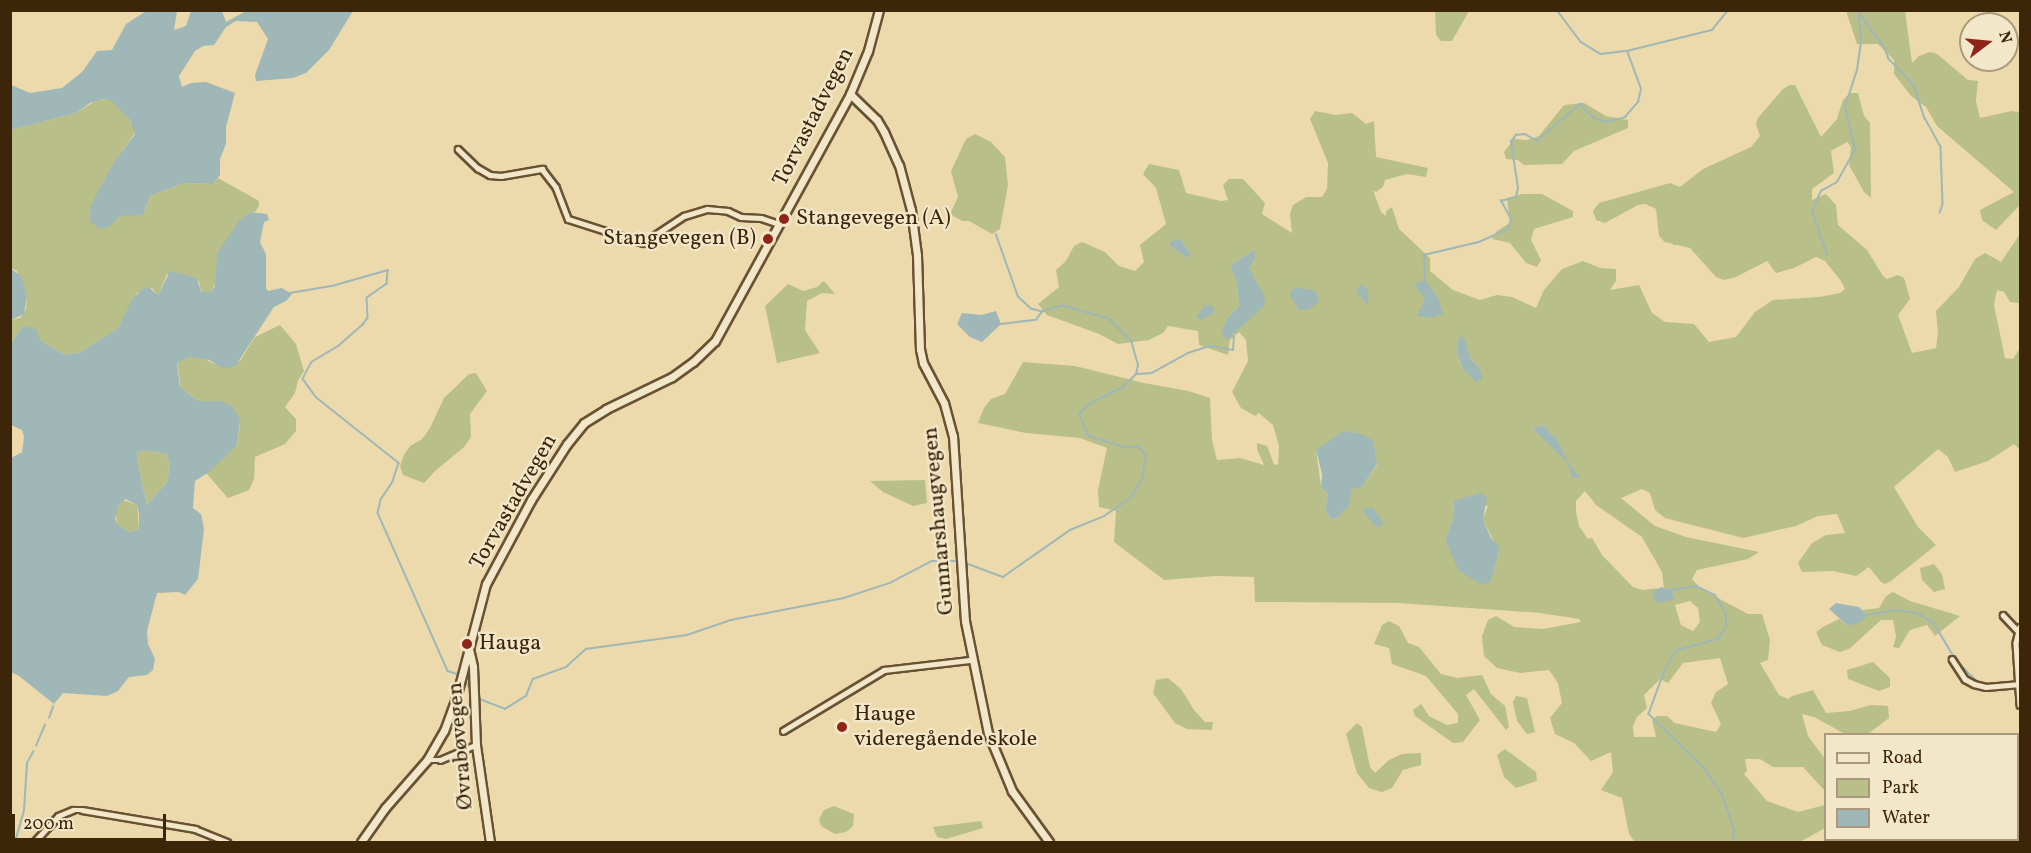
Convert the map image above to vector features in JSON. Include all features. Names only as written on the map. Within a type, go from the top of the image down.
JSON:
[{"type":"main road","name":"Torvastadvegen","points":[[361,843],[385,808],[427,760],[449,720],[481,598],[492,570],[531,500],[567,444],[596,414],[659,385],[686,368],[710,346],[723,329],[850,94],[868,51],[879,10]]},
{"type":"main road","name":"Gunnarshaugvegen","points":[[850,94],[877,120],[884,132],[899,165],[911,210],[917,255],[920,349],[923,363],[946,411],[956,457],[964,613],[971,660],[996,757],[1012,791],[1049,843]]},
{"type":"main road","name":"Øvrabøvegen","points":[[469,647],[473,667],[476,745],[490,843]]},
{"type":"street","points":[[458,149],[478,168],[490,175],[507,176],[542,169],[556,187],[568,219],[643,243],[684,216],[707,209],[728,211],[741,217],[761,218],[779,224]]},
{"type":"street","points":[[2003,615],[2019,629],[2016,643],[2020,705]]},
{"type":"street","points":[[1952,659],[1965,679],[1974,684],[1986,687],[2020,684]]},
{"type":"street","points":[[783,731],[884,670],[971,660]]},
{"type":"street","points":[[427,760],[440,760],[476,745]]},
{"type":"street","points":[[34,843],[58,816],[73,810],[82,810],[195,829],[228,843]]},
{"type":"green space","points":[[1435,11],[1469,11],[1452,41],[1441,41],[1436,35]]},
{"type":"green space","points":[[1846,11],[1905,11],[1912,63],[1919,56],[1930,52],[1937,54],[1968,80],[1978,81],[1976,101],[1980,118],[2012,111],[2020,112],[2020,205],[1996,230],[1982,220],[1980,210],[2014,192],[1937,126],[1926,107],[1911,96],[1894,74],[1894,60],[1878,44],[1857,44]]},
{"type":"green space","points":[[1795,85],[1821,137],[1837,119],[1843,100],[1850,93],[1858,93],[1864,116],[1870,123],[1871,198],[1864,192],[1849,165],[1851,147],[1847,142],[1831,151],[1834,173],[1812,189],[1812,200],[1826,194],[1836,205],[1838,225],[1867,250],[1883,276],[1887,279],[1898,275],[1904,278],[1910,299],[1898,315],[1912,353],[1936,348],[1938,333],[1936,311],[1959,287],[1975,259],[1985,253],[2001,262],[2020,234],[2020,303],[2010,302],[2004,292],[1997,290],[1994,305],[2005,358],[2013,359],[2020,348],[2020,450],[2014,444],[1988,461],[1955,472],[1948,457],[1938,449],[1894,487],[1918,527],[1936,545],[1891,581],[1885,584],[1881,582],[1869,567],[1856,576],[1833,571],[1802,572],[1798,563],[1812,543],[1826,535],[1845,533],[1837,514],[1818,516],[1796,526],[1743,538],[1665,518],[1655,510],[1650,493],[1642,489],[1621,498],[1655,526],[1686,537],[1759,552],[1748,559],[1697,570],[1692,579],[1701,589],[1748,614],[1762,614],[1770,640],[1768,660],[1760,663],[1779,695],[1788,699],[1813,690],[1826,713],[1850,711],[1871,705],[1888,706],[1889,718],[1869,733],[1843,733],[1814,717],[1802,714],[1808,736],[1824,758],[1824,790],[1803,767],[1773,767],[1760,759],[1745,759],[1747,771],[1744,774],[1767,801],[1798,812],[1824,805],[1824,829],[1800,842],[1635,842],[1629,834],[1622,798],[1601,790],[1613,772],[1611,752],[1591,761],[1574,743],[1555,734],[1550,718],[1562,703],[1558,683],[1549,670],[1520,673],[1497,668],[1484,656],[1482,636],[1488,620],[1496,616],[1514,627],[1543,629],[1581,622],[1579,619],[1540,613],[1399,603],[1255,602],[1254,577],[1216,576],[1164,580],[1114,542],[1116,511],[1099,507],[1098,490],[1107,448],[1080,438],[1026,433],[978,423],[984,408],[991,399],[1005,394],[1023,362],[1075,366],[1210,398],[1212,440],[1217,460],[1240,458],[1264,465],[1257,449],[1257,443],[1267,446],[1274,464],[1278,465],[1279,446],[1273,425],[1259,413],[1255,416],[1241,408],[1232,392],[1248,361],[1246,340],[1239,332],[1230,340],[1228,355],[1199,345],[1198,331],[1168,326],[1163,333],[1149,340],[1118,344],[1099,334],[1047,315],[1038,304],[1059,287],[1056,270],[1066,261],[1074,246],[1082,242],[1105,252],[1119,266],[1135,271],[1144,262],[1140,245],[1166,224],[1156,188],[1143,174],[1149,164],[1179,170],[1186,193],[1221,201],[1228,200],[1223,185],[1229,179],[1243,179],[1265,203],[1262,214],[1292,233],[1290,214],[1293,205],[1306,197],[1322,197],[1327,189],[1328,163],[1310,119],[1315,111],[1336,115],[1352,113],[1366,124],[1374,121],[1376,157],[1428,168],[1426,177],[1407,174],[1385,180],[1383,187],[1376,192],[1373,190],[1381,212],[1386,216],[1386,211],[1392,207],[1399,229],[1430,258],[1430,271],[1453,290],[1480,300],[1497,295],[1512,297],[1536,308],[1544,290],[1562,269],[1583,261],[1600,268],[1616,269],[1616,281],[1610,290],[1639,285],[1652,313],[1665,322],[1694,324],[1709,342],[1736,337],[1755,312],[1773,300],[1819,297],[1840,293],[1845,289],[1825,261],[1816,257],[1794,268],[1776,273],[1767,261],[1736,277],[1724,280],[1716,277],[1690,248],[1665,242],[1659,236],[1656,209],[1646,204],[1638,205],[1605,223],[1596,220],[1593,211],[1599,203],[1670,183],[1680,187],[1703,169],[1751,147],[1760,136],[1756,123],[1783,89]],"holes":[[[1180,239],[1191,254],[1187,258],[1170,246]],[[1254,250],[1256,257],[1249,269],[1234,336],[1228,317],[1239,306],[1237,283],[1230,265]],[[1458,339],[1470,358],[1479,367],[1463,369],[1458,359]],[[1542,425],[1557,439],[1567,461],[1532,428]],[[1373,442],[1377,465],[1361,489],[1352,487],[1338,517],[1331,520],[1325,509],[1328,494],[1321,486],[1316,450]],[[1585,491],[1596,505],[1642,537],[1662,572],[1664,588],[1671,590],[1655,590],[1658,588],[1643,590],[1633,587],[1602,555],[1592,538],[1588,539],[1579,526],[1576,501]],[[1454,501],[1488,506],[1483,519],[1499,552],[1491,581],[1445,539],[1453,519]],[[1690,601],[1698,608],[1700,622],[1693,631],[1681,625],[1675,605]],[[1720,658],[1728,684],[1716,692],[1711,703],[1721,724],[1716,732],[1675,723],[1667,716],[1657,716],[1652,720],[1656,737],[1634,737],[1633,726],[1637,717],[1647,708],[1644,695],[1660,679],[1668,683],[1683,663]]]},
{"type":"green space","points":[[110,99],[128,117],[136,131],[118,157],[113,222],[120,216],[144,213],[150,196],[184,183],[213,184],[218,178],[259,201],[259,206],[255,212],[251,212],[211,292],[201,292],[199,281],[167,274],[159,293],[156,294],[152,288],[137,293],[118,328],[81,352],[65,355],[41,341],[35,331],[23,326],[11,343],[11,320],[20,318],[26,309],[27,296],[17,271],[11,268],[11,130],[76,113],[97,100]]},
{"type":"green space","points":[[1584,103],[1606,116],[1628,120],[1628,128],[1574,151],[1562,164],[1524,165],[1518,160],[1506,159],[1504,152],[1514,139],[1527,140],[1539,136],[1564,105]]},
{"type":"green space","points":[[975,134],[991,142],[1005,157],[1008,185],[1000,229],[992,234],[969,221],[962,221],[950,214],[958,197],[951,171],[966,139]]},
{"type":"green space","points":[[1522,194],[1542,194],[1573,211],[1573,217],[1534,229],[1531,240],[1541,260],[1537,267],[1526,263],[1510,243],[1492,239],[1497,231],[1510,223],[1507,198]]},
{"type":"green space","points":[[824,281],[835,294],[822,293],[807,301],[805,330],[820,353],[777,363],[765,306],[788,284],[803,291],[817,287]]},
{"type":"green space","points":[[280,325],[296,344],[304,371],[295,393],[285,407],[296,419],[296,431],[285,444],[255,457],[254,479],[249,490],[228,498],[206,473],[237,445],[240,425],[206,401],[198,401],[181,388],[177,361],[189,357],[201,357],[214,364],[240,361],[255,337]]},
{"type":"green space","points":[[476,373],[487,391],[470,414],[471,437],[464,447],[424,483],[403,475],[400,466],[404,455],[410,446],[422,439],[430,428],[444,398],[469,374]]},
{"type":"green space","points":[[144,450],[167,454],[170,465],[167,482],[147,505],[137,459],[137,453]]},
{"type":"green space","points":[[925,480],[927,503],[913,506],[883,492],[870,481]]},
{"type":"green space","points":[[123,500],[137,505],[139,529],[129,532],[117,524],[115,511]]},
{"type":"green space","points":[[1934,564],[1942,574],[1945,589],[1934,592],[1922,580],[1920,568]]},
{"type":"green space","points":[[1893,592],[1910,601],[1960,616],[1935,636],[1927,625],[1910,630],[1899,648],[1893,647],[1896,637],[1893,620],[1881,620],[1849,649],[1840,652],[1822,645],[1816,632],[1839,619],[1848,626],[1867,615],[1862,610],[1879,608],[1886,596]]},
{"type":"green space","points":[[1389,621],[1399,626],[1408,643],[1419,647],[1441,674],[1457,678],[1482,675],[1491,694],[1505,706],[1509,727],[1506,730],[1474,689],[1466,695],[1480,720],[1463,742],[1453,743],[1415,716],[1413,710],[1421,704],[1429,716],[1447,725],[1458,723],[1458,714],[1426,676],[1392,664],[1389,648],[1374,644],[1382,625]]},
{"type":"green space","points":[[1873,662],[1890,678],[1890,687],[1879,691],[1848,679],[1847,670]]},
{"type":"green space","points":[[1168,678],[1181,689],[1194,710],[1205,722],[1213,722],[1212,730],[1187,729],[1175,723],[1153,693],[1156,680]]},
{"type":"green space","points":[[1516,696],[1527,698],[1535,732],[1527,734],[1517,721],[1513,702]]},
{"type":"green space","points":[[1357,723],[1362,727],[1370,767],[1375,773],[1389,760],[1402,754],[1421,753],[1421,765],[1403,770],[1392,788],[1382,792],[1369,788],[1357,773],[1346,734]]},
{"type":"green space","points":[[1505,749],[1536,772],[1537,781],[1516,788],[1504,777],[1497,755]]},
{"type":"green space","points":[[834,806],[854,814],[853,826],[846,832],[835,834],[821,826],[819,819],[824,810]]},
{"type":"green space","points":[[981,821],[983,828],[946,839],[937,837],[933,827]]},
{"type":"water","points":[[148,10],[177,11],[174,30],[186,26],[191,11],[222,11],[226,22],[246,11],[353,11],[329,50],[306,73],[293,78],[256,81],[255,75],[268,39],[257,22],[236,21],[226,27],[214,45],[203,46],[195,51],[179,76],[182,87],[191,83],[206,82],[235,93],[226,127],[226,144],[220,159],[220,175],[213,184],[184,183],[150,196],[143,215],[120,216],[110,226],[100,229],[89,221],[91,205],[114,162],[135,134],[130,120],[110,100],[103,99],[90,103],[76,113],[11,130],[11,85],[30,93],[62,88],[82,72],[97,51],[112,50],[126,24]]},
{"type":"water","points":[[251,212],[267,214],[269,220],[264,222],[260,242],[266,254],[266,288],[268,291],[282,288],[292,294],[286,301],[274,307],[236,365],[230,368],[220,367],[209,360],[189,357],[177,363],[180,386],[186,392],[198,401],[220,401],[232,406],[240,420],[237,445],[209,472],[195,481],[193,508],[201,514],[204,529],[198,579],[185,595],[179,592],[157,593],[147,631],[148,644],[155,659],[153,670],[147,675],[129,677],[118,691],[107,696],[63,693],[54,704],[11,672],[11,458],[22,452],[24,437],[22,430],[11,425],[11,343],[23,326],[36,329],[41,341],[65,355],[81,352],[118,328],[132,300],[142,289],[149,287],[156,294],[159,293],[170,271],[197,278],[201,292],[211,292],[215,286],[217,254],[239,221]],"holes":[[[144,450],[167,454],[170,465],[167,482],[147,505],[137,459],[137,453]],[[125,499],[137,505],[139,514],[139,529],[129,532],[117,524],[115,518],[119,505]]]},
{"type":"water","points":[[1180,239],[1191,254],[1187,258],[1170,246],[1171,241]]},
{"type":"water","points":[[1254,250],[1256,257],[1249,269],[1265,297],[1264,306],[1227,340],[1221,334],[1228,317],[1239,306],[1237,283],[1230,265]]},
{"type":"water","points":[[10,268],[21,276],[27,296],[24,314],[11,320]]},
{"type":"water","points":[[1425,280],[1438,298],[1443,314],[1430,318],[1417,316],[1425,299],[1414,284]]},
{"type":"water","points":[[1362,284],[1368,290],[1368,306],[1356,291]]},
{"type":"water","points":[[1295,287],[1316,291],[1319,302],[1309,309],[1299,310],[1289,294]]},
{"type":"water","points":[[1205,305],[1214,306],[1213,313],[1202,320],[1196,317]]},
{"type":"water","points":[[996,311],[1001,324],[982,342],[970,337],[957,324],[962,313],[982,315]]},
{"type":"water","points":[[1463,335],[1470,358],[1479,367],[1482,378],[1476,382],[1463,369],[1458,358],[1458,339]]},
{"type":"water","points":[[1542,425],[1557,439],[1568,462],[1581,479],[1572,477],[1567,462],[1532,428]]},
{"type":"water","points":[[1344,431],[1365,435],[1373,441],[1377,464],[1361,489],[1352,488],[1349,506],[1338,517],[1331,520],[1325,509],[1328,494],[1321,487],[1322,474],[1316,450]]},
{"type":"water","points":[[1480,493],[1487,497],[1483,519],[1491,538],[1500,548],[1491,581],[1482,585],[1458,570],[1445,539],[1453,519],[1454,501]]},
{"type":"water","points":[[1365,508],[1373,508],[1384,523],[1377,528],[1363,512]]},
{"type":"water","points":[[1662,587],[1671,590],[1675,599],[1660,603],[1653,599],[1655,590]]},
{"type":"water","points":[[1836,603],[1859,607],[1867,615],[1861,622],[1848,626],[1829,609]]},
{"type":"waterway","points":[[1557,10],[1581,42],[1601,54],[1627,51],[1712,30],[1728,10]]},
{"type":"waterway","points":[[1857,10],[1885,48],[1889,59],[1914,85],[1925,118],[1941,147],[1943,204],[1940,213]]},
{"type":"waterway","points":[[1827,255],[1812,211],[1821,191],[1837,182],[1855,149],[1845,107],[1857,70],[1861,42],[1859,17]]},
{"type":"waterway","points":[[1425,280],[1424,255],[1479,242],[1508,229],[1511,219],[1501,201],[1516,197],[1518,188],[1511,142],[1516,135],[1525,134],[1537,141],[1580,104],[1594,118],[1608,122],[1625,117],[1638,102],[1641,89],[1627,51]]},
{"type":"waterway","points":[[963,562],[1003,577],[1070,530],[1104,516],[1131,498],[1142,479],[1146,457],[1139,447],[1125,448],[1088,436],[1079,414],[1088,405],[1122,388],[1136,374],[1138,365],[1131,341],[1109,319],[1062,306],[1042,312],[1031,309],[1018,297],[996,235]]},
{"type":"waterway","points":[[290,293],[332,286],[388,270],[387,284],[367,298],[368,318],[363,325],[339,346],[312,362],[303,379],[316,397],[399,463],[393,482],[381,500],[378,513],[448,671],[460,675]]},
{"type":"waterway","points":[[1001,324],[1036,320],[1041,313]]},
{"type":"waterway","points":[[1137,374],[1152,373],[1188,353],[1210,346],[1233,350],[1234,336]]},
{"type":"waterway","points":[[477,698],[505,709],[526,696],[533,679],[566,667],[586,649],[687,635],[731,620],[844,598],[890,583],[932,561],[959,561]]},
{"type":"waterway","points":[[1671,590],[1696,586],[1715,595],[1726,613],[1727,626],[1719,639],[1676,651],[1664,673],[1649,714],[1704,768],[1722,794],[1735,831],[1733,842]]},
{"type":"waterway","points":[[1867,615],[1896,610],[1917,613],[1934,623],[1956,660],[1979,683]]},
{"type":"waterway","points":[[465,680],[471,689]]},
{"type":"waterway","points":[[49,718],[53,707]]},
{"type":"waterway","points":[[36,746],[45,725]]},
{"type":"waterway","points":[[15,842],[24,810],[27,763],[33,752]]},
{"type":"place","name":"Stangevegen (A)","points":[[784,219]]},
{"type":"place","name":"Stangevegen (B)","points":[[768,239]]},
{"type":"place","name":"Hauga","points":[[467,644]]},
{"type":"place","name":"Hauge videregående skole","points":[[842,727]]}]
